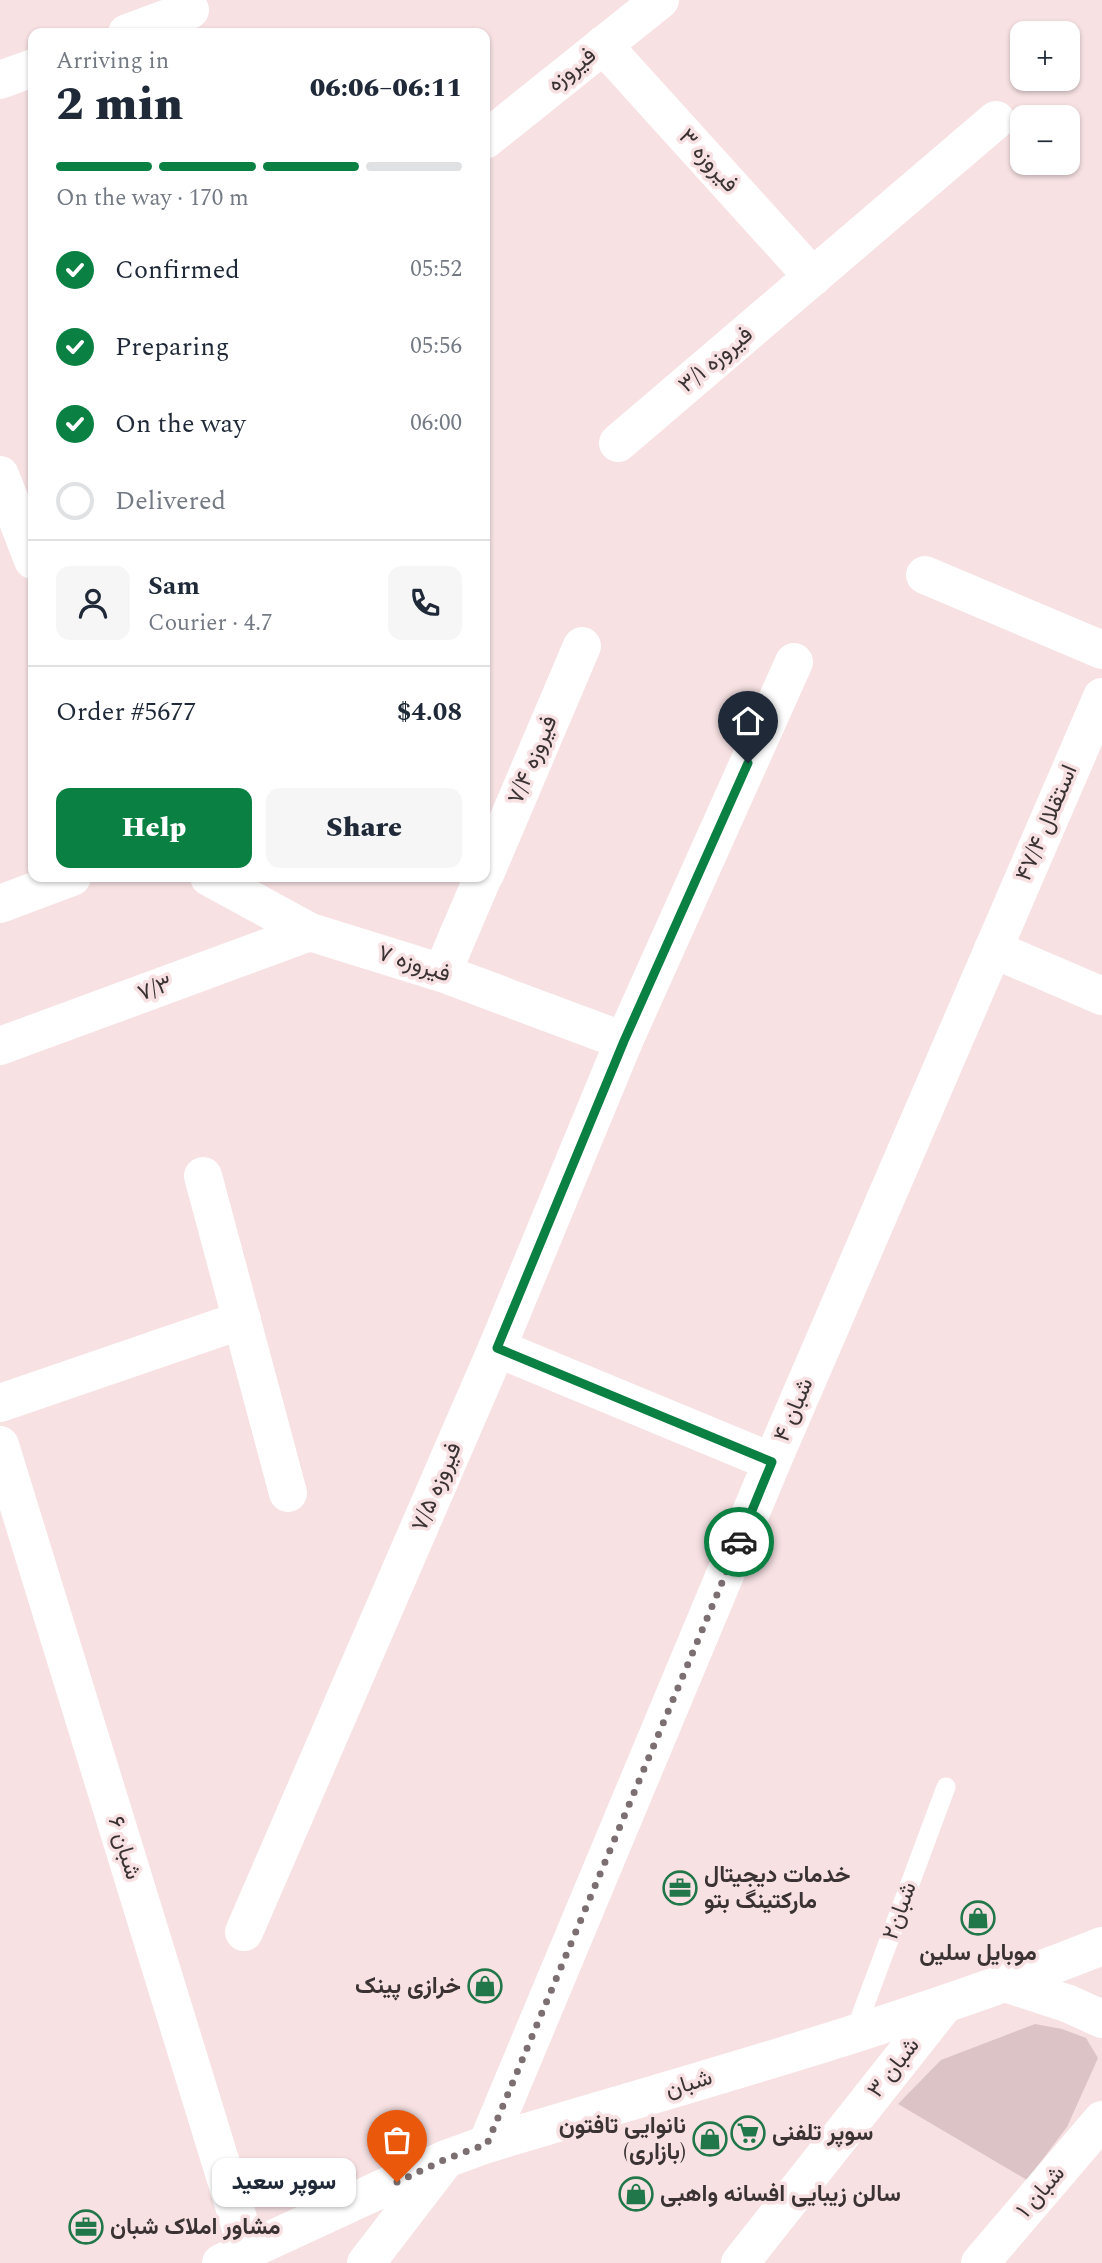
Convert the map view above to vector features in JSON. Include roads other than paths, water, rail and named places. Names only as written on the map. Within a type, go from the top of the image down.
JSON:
[{"type":"street","name":"فیروزه","points":[[490,136],[660,0]]},
{"type":"street","points":[[141,28],[190,10]]},
{"type":"street","name":"۳ فیروزه","points":[[603,45],[813,277]]},
{"type":"street","points":[[0,80],[28,70]]},
{"type":"street","name":"۳/۱ فیروزه","points":[[618,443],[996,120]]},
{"type":"street","points":[[0,475],[28,547]]},
{"type":"street","points":[[925,575],[1102,650]]},
{"type":"street","name":"۷/۴ فیروزه","points":[[490,861],[582,646]]},
{"type":"street","name":"۷/۵ فیروزه","points":[[244,1932],[497,1348],[624,1041],[794,662]]},
{"type":"street","name":"۴۷/۴ استقلال","points":[[993,949],[1102,697]]},
{"type":"street","points":[[0,904],[59,882]]},
{"type":"street","name":"۷ فیروزه","points":[[218,882],[310,932],[443,973],[624,1041]]},
{"type":"street","name":"۷/۴ فیروزه","points":[[443,973],[481,882]]},
{"type":"street","name":"۷/۳","points":[[0,1046],[310,932]]},
{"type":"street","points":[[993,949],[1102,996]]},
{"type":"street","name":"۴ شبان","points":[[487,2144],[772,1462],[993,949]]},
{"type":"street","points":[[203,1177],[288,1493]]},
{"type":"street","points":[[0,1403],[242,1320]]},
{"type":"street","points":[[497,1348],[772,1462]]},
{"type":"street","name":"۶ شبان","points":[[0,1445],[235,2257]]},
{"type":"street","name":"شبان","points":[[235,2257],[446,2159],[487,2144],[854,2034],[1008,1983],[1102,1946]]},
{"type":"street","points":[[1008,1983],[1069,2004],[1102,2019]]},
{"type":"street","name":"۳ شبان","points":[[740,2263],[944,2005]]},
{"type":"street","name":"۱ شبان","points":[[980,2263],[1102,2120]]},
{"type":"street","points":[[366,2263],[446,2159]]},
{"type":"lane","name":"شبان۲","points":[[854,2034],[946,1787]]},
{"type":"place","name":"خدمات دیجیتال مارکتینگ بتو","points":[[680,1888]]},
{"type":"place","name":"موبایل سلین","points":[[978,1918]]},
{"type":"place","name":"خرازی پینک","points":[[485,1986]]},
{"type":"place","name":"سوپر تلفنی","points":[[748,2133]]},
{"type":"place","name":"نانوایی تافتون (بازاری)","points":[[710,2139]]},
{"type":"place","name":"سوپر سعید","points":[[397,2182]]},
{"type":"place","name":"سالن زیبایی افسانه واهبی","points":[[636,2194]]},
{"type":"place","name":"مشاور املاک شبان","points":[[86,2227]]}]
